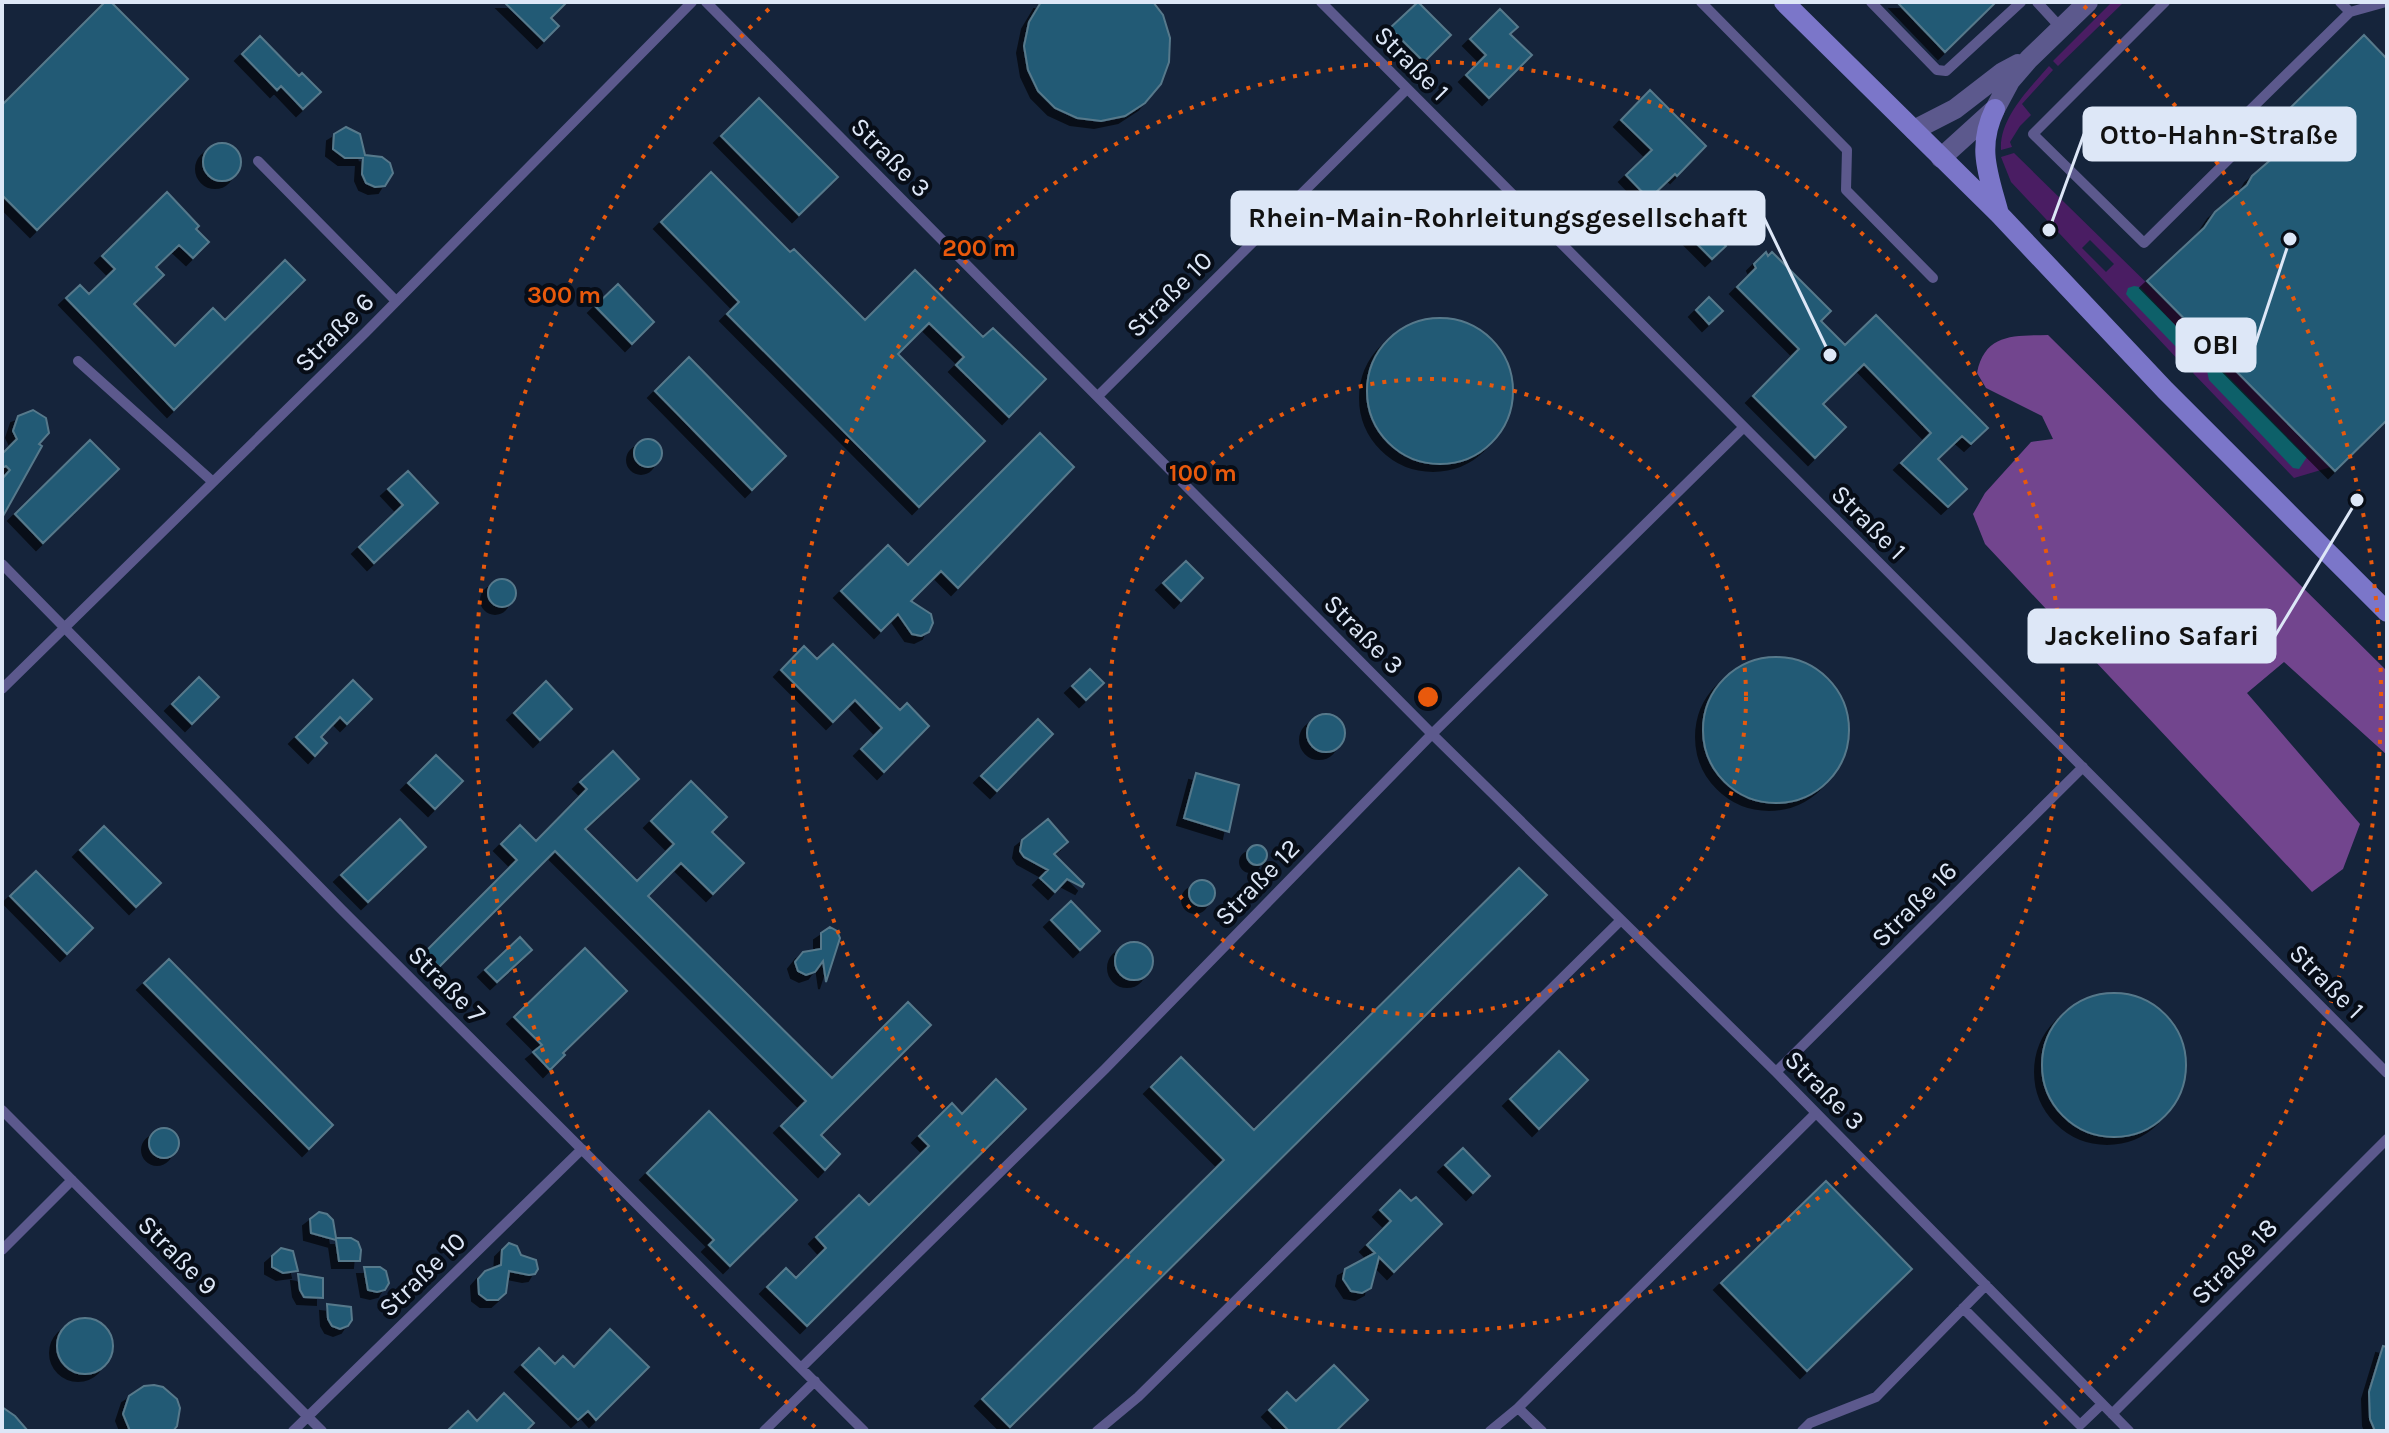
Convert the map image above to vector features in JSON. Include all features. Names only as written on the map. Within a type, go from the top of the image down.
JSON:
[{"type":"main road","points":[[1784,2],[1999,214],[2165,390],[2387,612]]},
{"type":"main road","points":[[1995,109],[1987,126],[1983,153],[1999,214]]},
{"type":"street","points":[[1941,158],[1995,109],[2010,81],[2029,59],[2088,2]]},
{"type":"street","points":[[1914,130],[1955,109],[2003,72],[2029,59]]},
{"type":"lane","name":"Straße 6","points":[[2,689],[396,301],[692,2]]},
{"type":"lane","name":"Straße 3","points":[[706,2],[1432,734],[1776,1072],[2129,1431]]},
{"type":"lane","name":"Straße 1","points":[[1321,2],[2387,1073]]},
{"type":"lane","points":[[1701,2],[1847,150],[1846,190],[1933,278]]},
{"type":"lane","points":[[1871,2],[1937,70],[1946,71],[2021,2]]},
{"type":"lane","points":[[2037,2],[2061,28]]},
{"type":"lane","points":[[2165,2],[2033,134],[2144,243],[2234,154],[2245,134],[2245,115],[2350,12],[2386,2]]},
{"type":"lane","points":[[2340,2],[2350,12]]},
{"type":"lane","name":"Straße 10","points":[[1098,396],[1407,89]]},
{"type":"lane","points":[[258,161],[396,301]]},
{"type":"lane","points":[[78,361],[213,482]]},
{"type":"lane","name":"Straße 12","points":[[802,1367],[1092,1082],[1432,734],[1744,427]]},
{"type":"lane","name":"Straße 7","points":[[2,564],[331,899],[864,1431]]},
{"type":"lane","name":"Straße 16","points":[[1776,1072],[2083,767]]},
{"type":"lane","points":[[1097,1431],[1138,1397],[1621,920]]},
{"type":"lane","name":"Straße 9","points":[[2,1110],[322,1431]]},
{"type":"lane","points":[[1490,1431],[1518,1408],[1816,1113]]},
{"type":"lane","name":"Straße 18","points":[[2112,1414],[2387,1139]]},
{"type":"lane","name":"Straße 10","points":[[293,1431],[582,1149]]},
{"type":"lane","points":[[2,1250],[72,1180]]},
{"type":"lane","points":[[1802,1431],[1810,1423],[1876,1397],[1986,1285]]},
{"type":"lane","points":[[1963,1308],[2080,1425],[2102,1404]]},
{"type":"lane","points":[[764,1431],[815,1381]]},
{"type":"lane","points":[[1518,1408],[1542,1431]]},
{"type":"shaded area","points":[[2112,2],[2124,2],[2058,66],[2053,61]]},
{"type":"shaded area","points":[[2049,66],[2053,70],[2022,104],[2031,115],[2010,142],[2012,147],[2001,150],[2010,115]]},
{"type":"shaded area","points":[[2014,153],[2208,343],[2184,366],[2011,182],[2001,157]],"holes":[[[2090,240],[2114,264],[2106,272],[2082,248]]]},
{"type":"shaded area","points":[[2140,287],[2191,342],[2187,350],[2179,350],[2129,298],[2126,294],[2128,288]]},
{"type":"shaded area","points":[[2048,335],[2387,671],[2387,755],[2284,662],[2247,693],[2360,824],[2343,869],[2312,892],[1985,544],[1973,514],[1985,493],[2031,442],[2053,439],[2042,416],[1986,388],[1977,373],[1987,350],[2003,339]]},
{"type":"shaded area","points":[[2215,350],[2331,467],[2294,478],[2193,373]]},
{"type":"shaded area","points":[[2216,364],[2307,457],[2299,469],[2293,468],[2209,380],[2207,371]]},
{"type":"building","points":[[105,2],[111,2],[188,79],[37,230],[2,195],[2,105]]},
{"type":"building","points":[[504,2],[567,2],[551,18],[559,26],[544,41]]},
{"type":"building","points":[[1041,2],[1153,2],[1163,15],[1170,38],[1169,62],[1161,84],[1145,103],[1125,116],[1101,121],[1077,118],[1055,108],[1038,91],[1028,70],[1024,46],[1029,22]]},
{"type":"building","points":[[1418,2],[1451,35],[1424,62],[1390,28]]},
{"type":"building","points":[[1897,2],[1996,2],[1945,52]]},
{"type":"building","points":[[1500,9],[1518,27],[1510,34],[1532,55],[1489,98],[1466,75],[1486,55],[1470,39]]},
{"type":"building","points":[[2364,35],[2387,59],[2387,420],[2335,471],[2147,281],[2282,150],[2265,133]]},
{"type":"building","points":[[260,36],[299,76],[302,73],[321,92],[303,109],[281,86],[277,90],[242,54]]},
{"type":"building","points":[[1650,90],[1706,146],[1649,199],[1626,175],[1652,150],[1621,120]]},
{"type":"building","points":[[759,98],[838,177],[799,215],[721,136]]},
{"type":"building","points":[[346,127],[360,134],[365,155],[382,157],[390,163],[393,173],[385,186],[375,187],[366,183],[362,174],[363,158],[345,158],[333,149],[334,134]]},
{"type":"building","points":[[222,143],[235,149],[241,162],[235,175],[222,181],[209,175],[203,162],[209,149]]},
{"type":"building","points":[[711,172],[790,252],[794,249],[865,320],[915,270],[983,337],[993,328],[1046,379],[1009,417],[956,365],[964,357],[929,323],[898,354],[985,441],[919,507],[727,314],[739,302],[661,222]]},
{"type":"building","points":[[167,192],[199,226],[196,229],[209,242],[193,258],[179,245],[156,267],[164,275],[134,304],[175,346],[213,308],[225,320],[285,260],[305,280],[174,410],[66,298],[80,285],[89,294],[115,269],[102,256]]},
{"type":"building","points":[[1705,224],[1726,246],[1712,259],[1691,238]]},
{"type":"building","points":[[1766,252],[1768,256],[1772,252],[1831,311],[1821,321],[1845,345],[1876,315],[1988,428],[1971,444],[1962,436],[1938,459],[1967,489],[1948,507],[1901,463],[1931,433],[1864,364],[1823,404],[1846,427],[1815,458],[1753,396],[1799,349],[1737,287],[1756,268],[1754,264]]},
{"type":"building","points":[[618,284],[654,322],[632,344],[595,306]]},
{"type":"building","points":[[1709,297],[1723,311],[1709,324],[1696,310]]},
{"type":"building","points":[[1440,318],[1468,324],[1491,340],[1507,363],[1513,391],[1507,419],[1491,442],[1468,458],[1440,464],[1412,458],[1389,442],[1373,419],[1367,391],[1373,363],[1389,340],[1412,324]]},
{"type":"building","points":[[689,357],[786,456],[752,490],[655,391]]},
{"type":"building","points":[[33,410],[46,418],[49,433],[39,444],[42,446],[2,518],[2,479],[10,470],[6,466],[2,468],[2,454],[17,439],[13,431],[18,416]]},
{"type":"building","points":[[1040,433],[1074,467],[958,588],[941,571],[911,601],[931,614],[933,623],[929,632],[921,636],[912,634],[898,614],[881,631],[841,591],[888,545],[908,565]]},
{"type":"building","points":[[648,439],[658,443],[662,453],[658,463],[648,467],[638,463],[634,453],[638,443]]},
{"type":"building","points":[[90,440],[119,469],[43,543],[15,514]]},
{"type":"building","points":[[408,471],[438,503],[374,563],[359,547],[403,505],[388,489]]},
{"type":"building","points":[[1186,561],[1203,578],[1181,601],[1163,583]]},
{"type":"building","points":[[502,579],[512,583],[516,593],[512,603],[502,607],[492,603],[488,593],[492,583]]},
{"type":"building","points":[[833,644],[900,710],[907,703],[929,726],[884,772],[861,749],[882,728],[855,700],[833,722],[781,670],[804,646],[817,659]]},
{"type":"building","points":[[1776,657],[1804,663],[1827,679],[1843,702],[1849,730],[1843,758],[1827,781],[1804,797],[1776,803],[1748,797],[1725,781],[1709,758],[1703,730],[1709,702],[1725,679],[1748,663]]},
{"type":"building","points":[[1090,669],[1104,683],[1086,700],[1072,686]]},
{"type":"building","points":[[199,677],[219,697],[192,724],[172,704]]},
{"type":"building","points":[[353,680],[372,699],[347,724],[340,717],[321,737],[327,743],[315,756],[296,737]]},
{"type":"building","points":[[546,681],[572,709],[540,740],[514,713]]},
{"type":"building","points":[[1326,714],[1339,720],[1345,733],[1339,746],[1326,752],[1313,746],[1307,733],[1313,720]]},
{"type":"building","points":[[1038,719],[1053,734],[997,791],[981,776]]},
{"type":"building","points":[[613,751],[639,779],[585,829],[637,881],[674,844],[651,821],[691,781],[727,817],[712,832],[744,863],[713,894],[681,863],[648,896],[832,1078],[908,1002],[931,1025],[821,1135],[840,1154],[825,1170],[781,1126],[806,1101],[555,851],[439,967],[425,952],[517,860],[501,844],[520,825],[536,841],[587,789],[580,782]]},
{"type":"building","points":[[436,755],[463,781],[435,809],[408,783]]},
{"type":"building","points":[[1196,773],[1239,785],[1229,832],[1184,818]]},
{"type":"building","points":[[400,819],[426,847],[368,902],[341,875]]},
{"type":"building","points":[[1048,819],[1068,842],[1054,854],[1084,884],[1082,887],[1067,879],[1055,892],[1040,878],[1048,870],[1024,857],[1020,851],[1022,840]]},
{"type":"building","points":[[104,826],[161,883],[136,907],[80,850]]},
{"type":"building","points":[[1257,845],[1264,848],[1267,855],[1264,862],[1257,865],[1250,862],[1247,855],[1250,848]]},
{"type":"building","points":[[1519,868],[1547,895],[1010,1427],[982,1399],[1224,1160],[1151,1087],[1181,1057],[1254,1130]]},
{"type":"building","points":[[36,871],[93,928],[67,954],[10,896]]},
{"type":"building","points":[[1202,880],[1211,884],[1215,893],[1211,902],[1202,906],[1193,902],[1189,893],[1193,884]]},
{"type":"building","points":[[1071,901],[1100,931],[1080,950],[1051,920]]},
{"type":"building","points":[[830,927],[837,931],[840,938],[826,982],[823,961],[815,972],[806,975],[798,971],[795,962],[803,952],[821,949],[821,933]]},
{"type":"building","points":[[520,937],[532,950],[497,982],[485,970]]},
{"type":"building","points":[[1134,942],[1147,948],[1153,961],[1147,974],[1134,980],[1121,974],[1115,961],[1121,948]]},
{"type":"building","points":[[585,948],[627,991],[563,1053],[565,1055],[550,1070],[533,1052],[542,1045],[514,1017]]},
{"type":"building","points":[[169,959],[333,1125],[309,1149],[144,983]]},
{"type":"building","points":[[2114,993],[2142,998],[2165,1014],[2181,1037],[2186,1065],[2181,1093],[2165,1116],[2142,1132],[2114,1137],[2086,1132],[2063,1116],[2047,1093],[2042,1065],[2047,1037],[2063,1014],[2086,998]]},
{"type":"building","points":[[1559,1051],[1588,1080],[1539,1129],[1510,1099]]},
{"type":"building","points":[[996,1079],[1026,1109],[807,1326],[767,1287],[786,1268],[796,1278],[826,1248],[816,1237],[859,1195],[869,1205],[929,1146],[919,1136],[952,1103],[962,1114]]},
{"type":"building","points":[[709,1111],[797,1200],[730,1266],[709,1245],[714,1240],[647,1173]]},
{"type":"building","points":[[164,1128],[175,1132],[179,1143],[175,1154],[164,1158],[153,1154],[149,1143],[153,1132]]},
{"type":"building","points":[[1463,1148],[1490,1176],[1473,1193],[1445,1165]]},
{"type":"building","points":[[1826,1181],[1912,1269],[1807,1371],[1721,1283]]},
{"type":"building","points":[[1400,1190],[1411,1201],[1416,1197],[1442,1224],[1394,1272],[1379,1257],[1371,1288],[1362,1293],[1351,1291],[1343,1279],[1345,1269],[1375,1253],[1367,1245],[1391,1221],[1380,1210]]},
{"type":"building","points":[[319,1212],[333,1220],[336,1238],[351,1238],[358,1242],[360,1261],[339,1261],[336,1240],[311,1233],[310,1219]]},
{"type":"building","points":[[509,1243],[517,1246],[521,1255],[536,1260],[538,1269],[535,1274],[529,1275],[509,1271],[506,1293],[498,1300],[487,1300],[479,1294],[478,1279],[485,1271],[501,1265],[502,1250]]},
{"type":"building","points":[[281,1248],[293,1251],[298,1271],[283,1273],[272,1267],[272,1256]]},
{"type":"building","points":[[364,1267],[380,1267],[386,1271],[389,1283],[385,1290],[368,1290]]},
{"type":"building","points":[[298,1274],[323,1278],[323,1298],[304,1297]]},
{"type":"building","points":[[327,1304],[351,1307],[352,1320],[348,1326],[340,1329],[332,1326]]},
{"type":"building","points":[[85,1318],[105,1326],[113,1346],[105,1366],[85,1374],[65,1366],[57,1346],[65,1326]]},
{"type":"building","points":[[610,1329],[649,1367],[596,1420],[588,1411],[578,1420],[522,1365],[539,1348],[555,1364],[563,1356],[574,1367]]},
{"type":"building","points":[[2383,1346],[2387,1347],[2387,1431],[2375,1431],[2370,1419],[2369,1392]]},
{"type":"building","points":[[1334,1365],[1368,1400],[1336,1431],[1289,1431],[1269,1410],[1287,1392],[1296,1401]]},
{"type":"building","points":[[144,1386],[163,1387],[177,1399],[180,1408],[177,1426],[173,1431],[130,1431],[123,1414],[129,1396]]},
{"type":"building","points":[[504,1393],[534,1423],[526,1431],[447,1431],[468,1411],[477,1421]]},
{"type":"building","points":[[2,1407],[15,1416],[28,1431],[2,1431]]},
{"type":"place","name":"Otto-Hahn-Straße","points":[[2049,230]]},
{"type":"place","name":"OBI","points":[[2290,239]]},
{"type":"place","name":"Rhein-Main-Rohrleitungsgesellschaft","points":[[1830,355]]},
{"type":"place","name":"Jackelino Safari","points":[[2357,500]]}]
